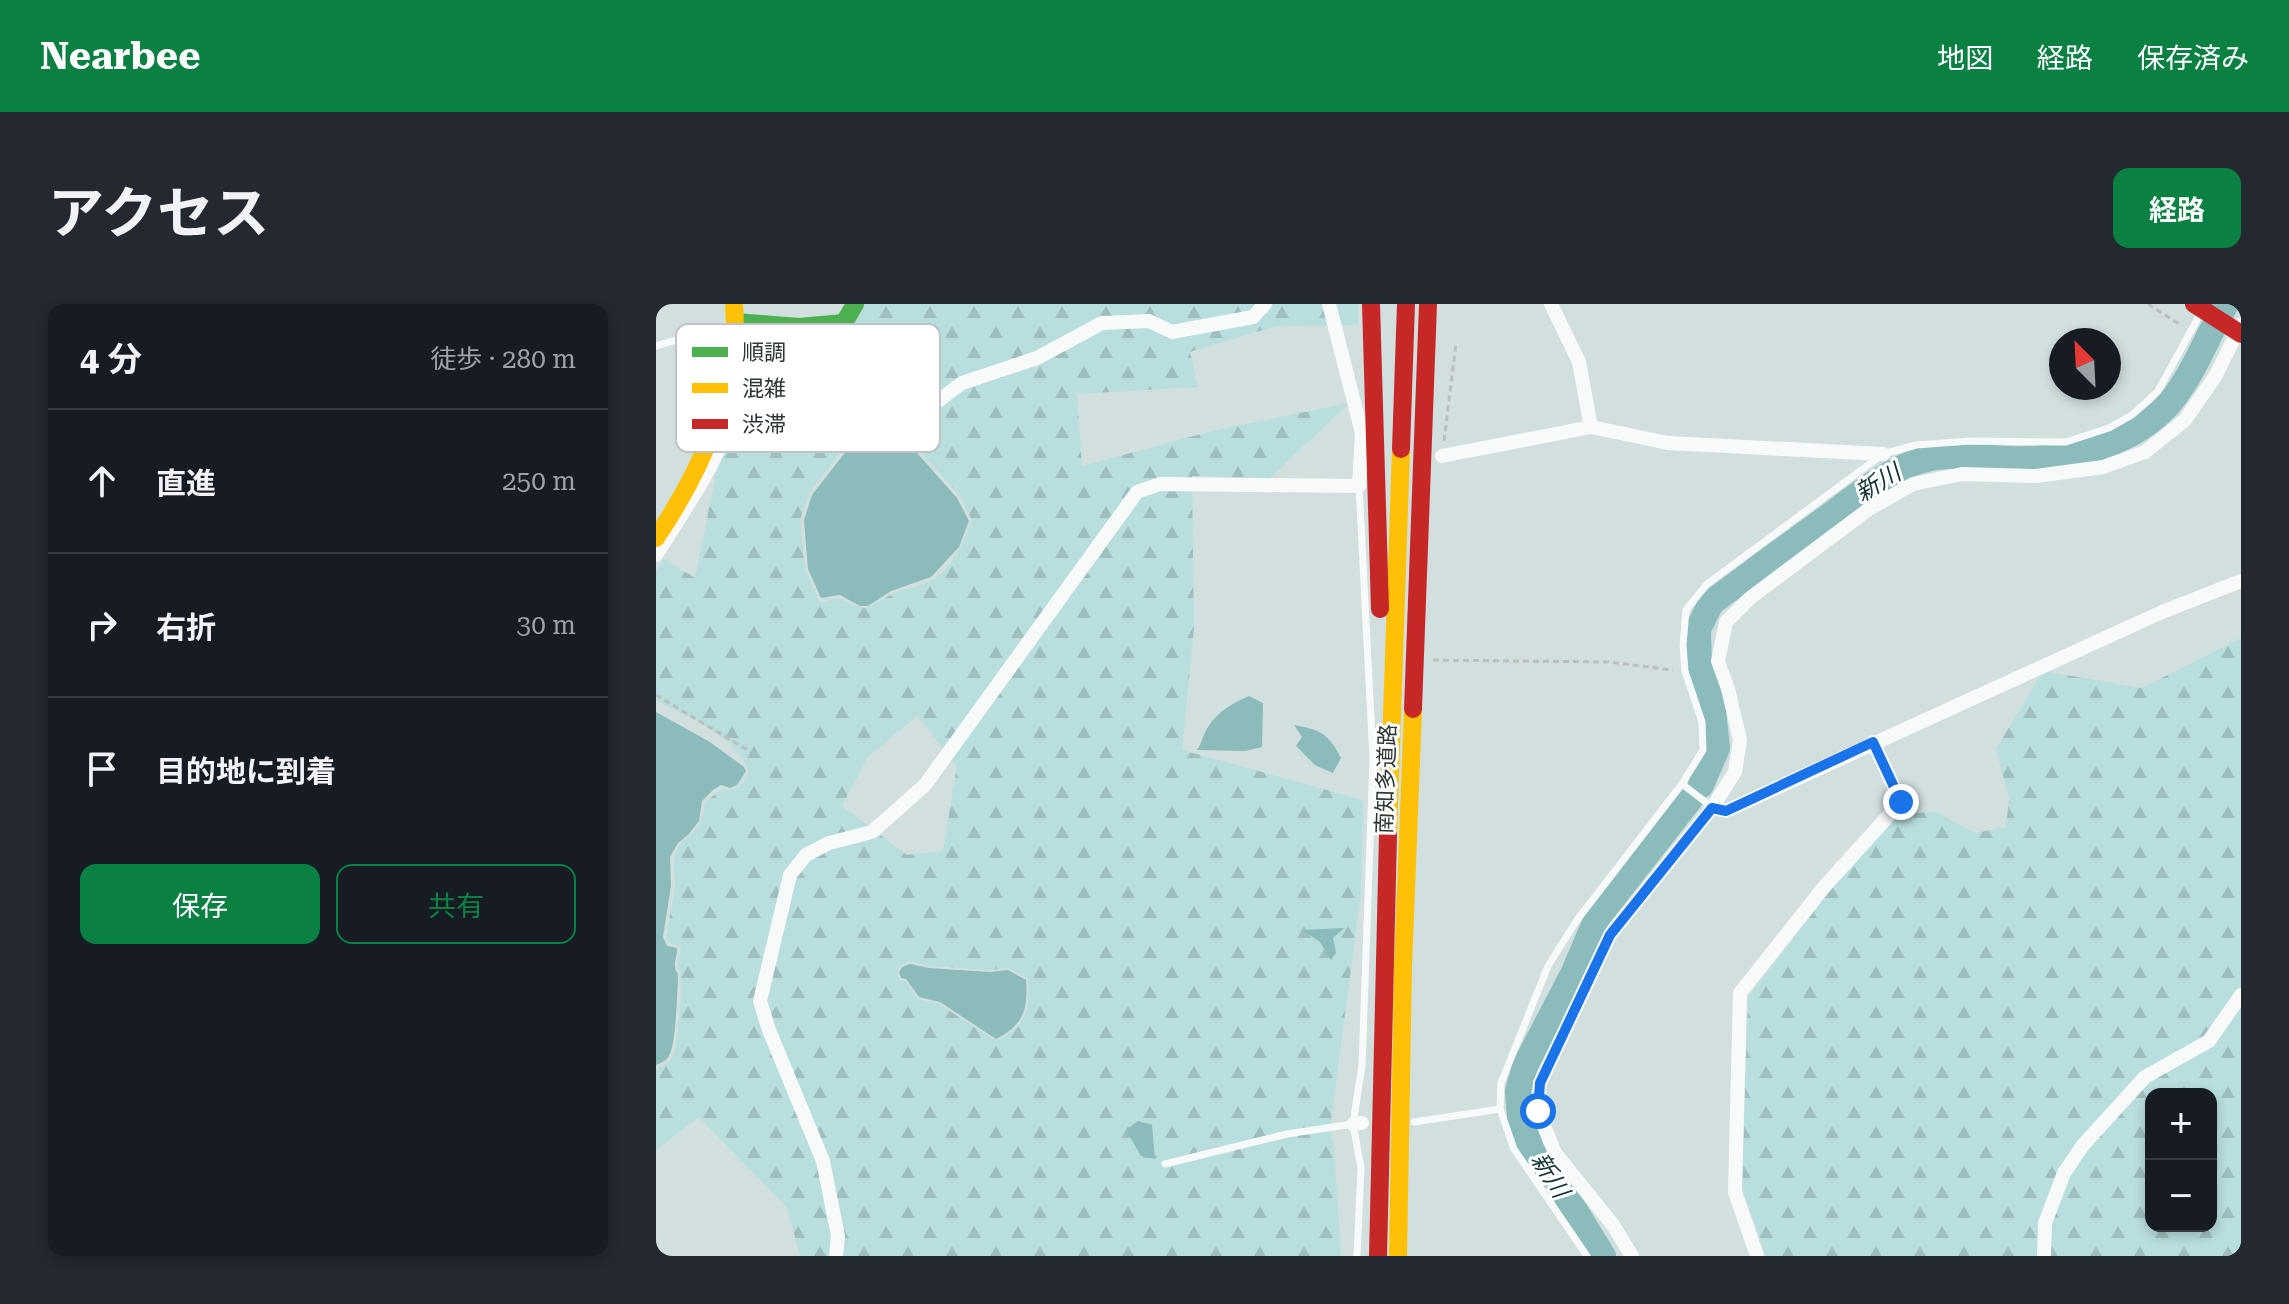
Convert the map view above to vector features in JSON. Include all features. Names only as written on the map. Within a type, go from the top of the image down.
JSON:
[{"type":"main road","points":[[833,324],[844,323],[855,304]]},
{"type":"main road","points":[[1371,304],[1385,729],[1392,741]]},
{"type":"main road","name":"南知多道路","points":[[1378,1256],[1384,938],[1406,304]]},
{"type":"main road","name":"南知多道路","points":[[1398,1256],[1403,967],[1428,304]]},
{"type":"main road","points":[[2201,306],[2240,330]]},
{"type":"main road","points":[[746,321],[772,324]]},
{"type":"main road","points":[[656,538],[706,452]]},
{"type":"street","points":[[940,400],[962,383],[1037,358],[1102,323],[1149,321],[1172,332],[1253,317],[1265,304]]},
{"type":"street","points":[[836,1256],[838,1236],[823,1161],[760,1001],[790,875],[806,855],[829,843],[872,832],[925,785],[1137,492],[1160,484],[1359,486],[1362,433],[1329,304]]},
{"type":"street","points":[[1551,304],[1579,362],[1591,427]]},
{"type":"street","points":[[1632,1256],[1613,1225],[1555,1153],[1538,1111],[1540,1083],[1610,935],[1712,808],[1735,772],[1740,740],[1718,661],[1726,622],[1750,598],[1869,509],[1913,484],[1962,474],[2036,476],[2103,467],[2145,452],[2185,420],[2216,375],[2240,330]]},
{"type":"street","points":[[1442,456],[1591,427],[1668,443],[1883,454]]},
{"type":"street","points":[[656,555],[709,469],[716,452]]},
{"type":"street","points":[[1712,808],[1726,811],[2162,612],[2241,581]]},
{"type":"street","points":[[1757,1256],[1735,1192],[1740,993],[1824,887],[1901,802],[1873,742]]},
{"type":"street","points":[[2044,1256],[2045,1223],[2064,1173],[2083,1145],[2145,1077],[2209,1041],[2241,995]]},
{"type":"lane","points":[[1587,1256],[1514,1149],[1500,1109],[1501,1083],[1548,966],[1577,920],[1682,784],[1703,750],[1702,722],[1685,671],[1683,645],[1686,610],[1707,584],[1883,454],[1930,444],[1970,441],[2066,442],[2109,428],[2132,415],[2158,391],[2180,354],[2201,306]]},
{"type":"lane","points":[[656,346],[676,340]]},
{"type":"lane","points":[[1357,1256],[1361,1168],[1358,1124],[1373,759],[1359,486]]},
{"type":"lane","points":[[1682,784],[1712,808]]},
{"type":"lane","points":[[1414,1122],[1500,1109]]},
{"type":"lane","points":[[1165,1164],[1287,1134],[1358,1124]]},
{"type":"path","points":[[2148,304],[2189,331]]},
{"type":"path","points":[[1442,456],[1456,343]]},
{"type":"path","points":[[1433,660],[1608,662],[1685,671]]},
{"type":"path","points":[[656,695],[751,752]]},
{"type":"green space","points":[[864,304],[1358,304],[1358,325],[1276,326],[1190,352],[1198,387],[1077,394],[1082,466],[1216,430],[1349,403],[1270,478],[1192,476],[1194,628],[1182,750],[1363,800],[1361,892],[1330,1129],[1334,1146],[1341,1256],[800,1256],[787,1207],[699,1117],[656,1150],[656,1069],[673,1056],[680,1003],[680,946],[669,943],[666,937],[675,887],[674,859],[678,848],[700,822],[705,802],[722,789],[731,790],[739,786],[749,772],[743,759],[722,738],[656,700],[656,571],[664,559],[695,578],[715,479],[724,452],[841,452],[809,493],[800,520],[805,569],[820,602],[839,598],[858,607],[868,607],[938,576],[961,546],[972,521],[960,496],[921,452],[940,452],[940,324],[814,324]],"holes":[[[917,716],[957,766],[943,851],[907,855],[842,806],[868,757]],[[910,961],[930,966],[990,970],[1009,968],[1028,979],[1024,1016],[1014,1030],[996,1041],[939,1004],[918,999],[905,981],[899,980],[897,972],[900,965]]]},
{"type":"green space","points":[[2241,638],[2241,1256],[1766,1256],[1742,1187],[1748,997],[1833,887],[1899,814],[1936,812],[1975,833],[2006,827],[2009,797],[1996,749],[2043,671],[2142,688]]},
{"type":"shaded area","points":[[845,452],[916,452],[957,498],[969,521],[959,547],[931,577],[891,591],[868,606],[860,606],[840,595],[821,598],[808,569],[804,520],[812,495]]},
{"type":"shaded area","points":[[1249,696],[1263,703],[1262,747],[1245,751],[1197,750],[1216,716]]},
{"type":"shaded area","points":[[656,712],[710,742],[746,771],[737,785],[730,788],[721,785],[702,801],[699,821],[678,843],[670,857],[671,886],[663,937],[667,946],[677,948],[676,1017],[670,1054],[656,1065]]},
{"type":"shaded area","points":[[1294,725],[1317,731],[1328,738],[1341,758],[1333,773],[1315,765],[1296,746],[1302,737]]},
{"type":"shaded area","points":[[1344,928],[1333,938],[1336,953],[1331,960],[1320,942],[1302,930]]},
{"type":"shaded area","points":[[910,964],[990,972],[1008,970],[1026,980],[1025,1008],[1013,1028],[996,1039],[940,1002],[919,997],[899,972]]},
{"type":"shaded area","points":[[1138,1121],[1152,1125],[1155,1159],[1141,1156],[1126,1130]]},
{"type":"waterway","name":"新川","points":[[2222,311],[2226,304]]},
{"type":"waterway","name":"新川","points":[[1701,785],[1717,748],[1712,700],[1699,667],[1698,629],[1711,603],[1868,487],[1916,462],[1950,456],[2049,458],[2092,450],[2131,434],[2172,400],[2212,330]]},
{"type":"waterway","name":"新川","points":[[1603,1256],[1555,1178],[1532,1151],[1520,1118],[1518,1091],[1525,1066],[1573,974],[1597,918],[1691,798]]},
{"type":"traffic: fast","points":[[833,324],[844,323],[855,304]]},
{"type":"traffic: fast","points":[[736,322],[761,324]]},
{"type":"traffic: slow","points":[[734,304],[734,324]]},
{"type":"traffic: slow","points":[[1388,835],[1401,449]]},
{"type":"traffic: slow","points":[[656,538],[704,452]]},
{"type":"traffic: slow","points":[[1398,1256],[1403,967],[1413,709]]},
{"type":"traffic: jam","points":[[1371,304],[1380,609]]},
{"type":"traffic: jam","points":[[1401,449],[1406,304]]},
{"type":"traffic: jam","points":[[1413,709],[1428,304]]},
{"type":"traffic: jam","points":[[2194,304],[2241,334]]},
{"type":"traffic: jam","points":[[1378,1256],[1388,835]]},
{"type":"route","points":[[1538,1111],[1540,1083],[1610,935],[1712,808],[1726,811],[1873,742],[1901,802]]}]
